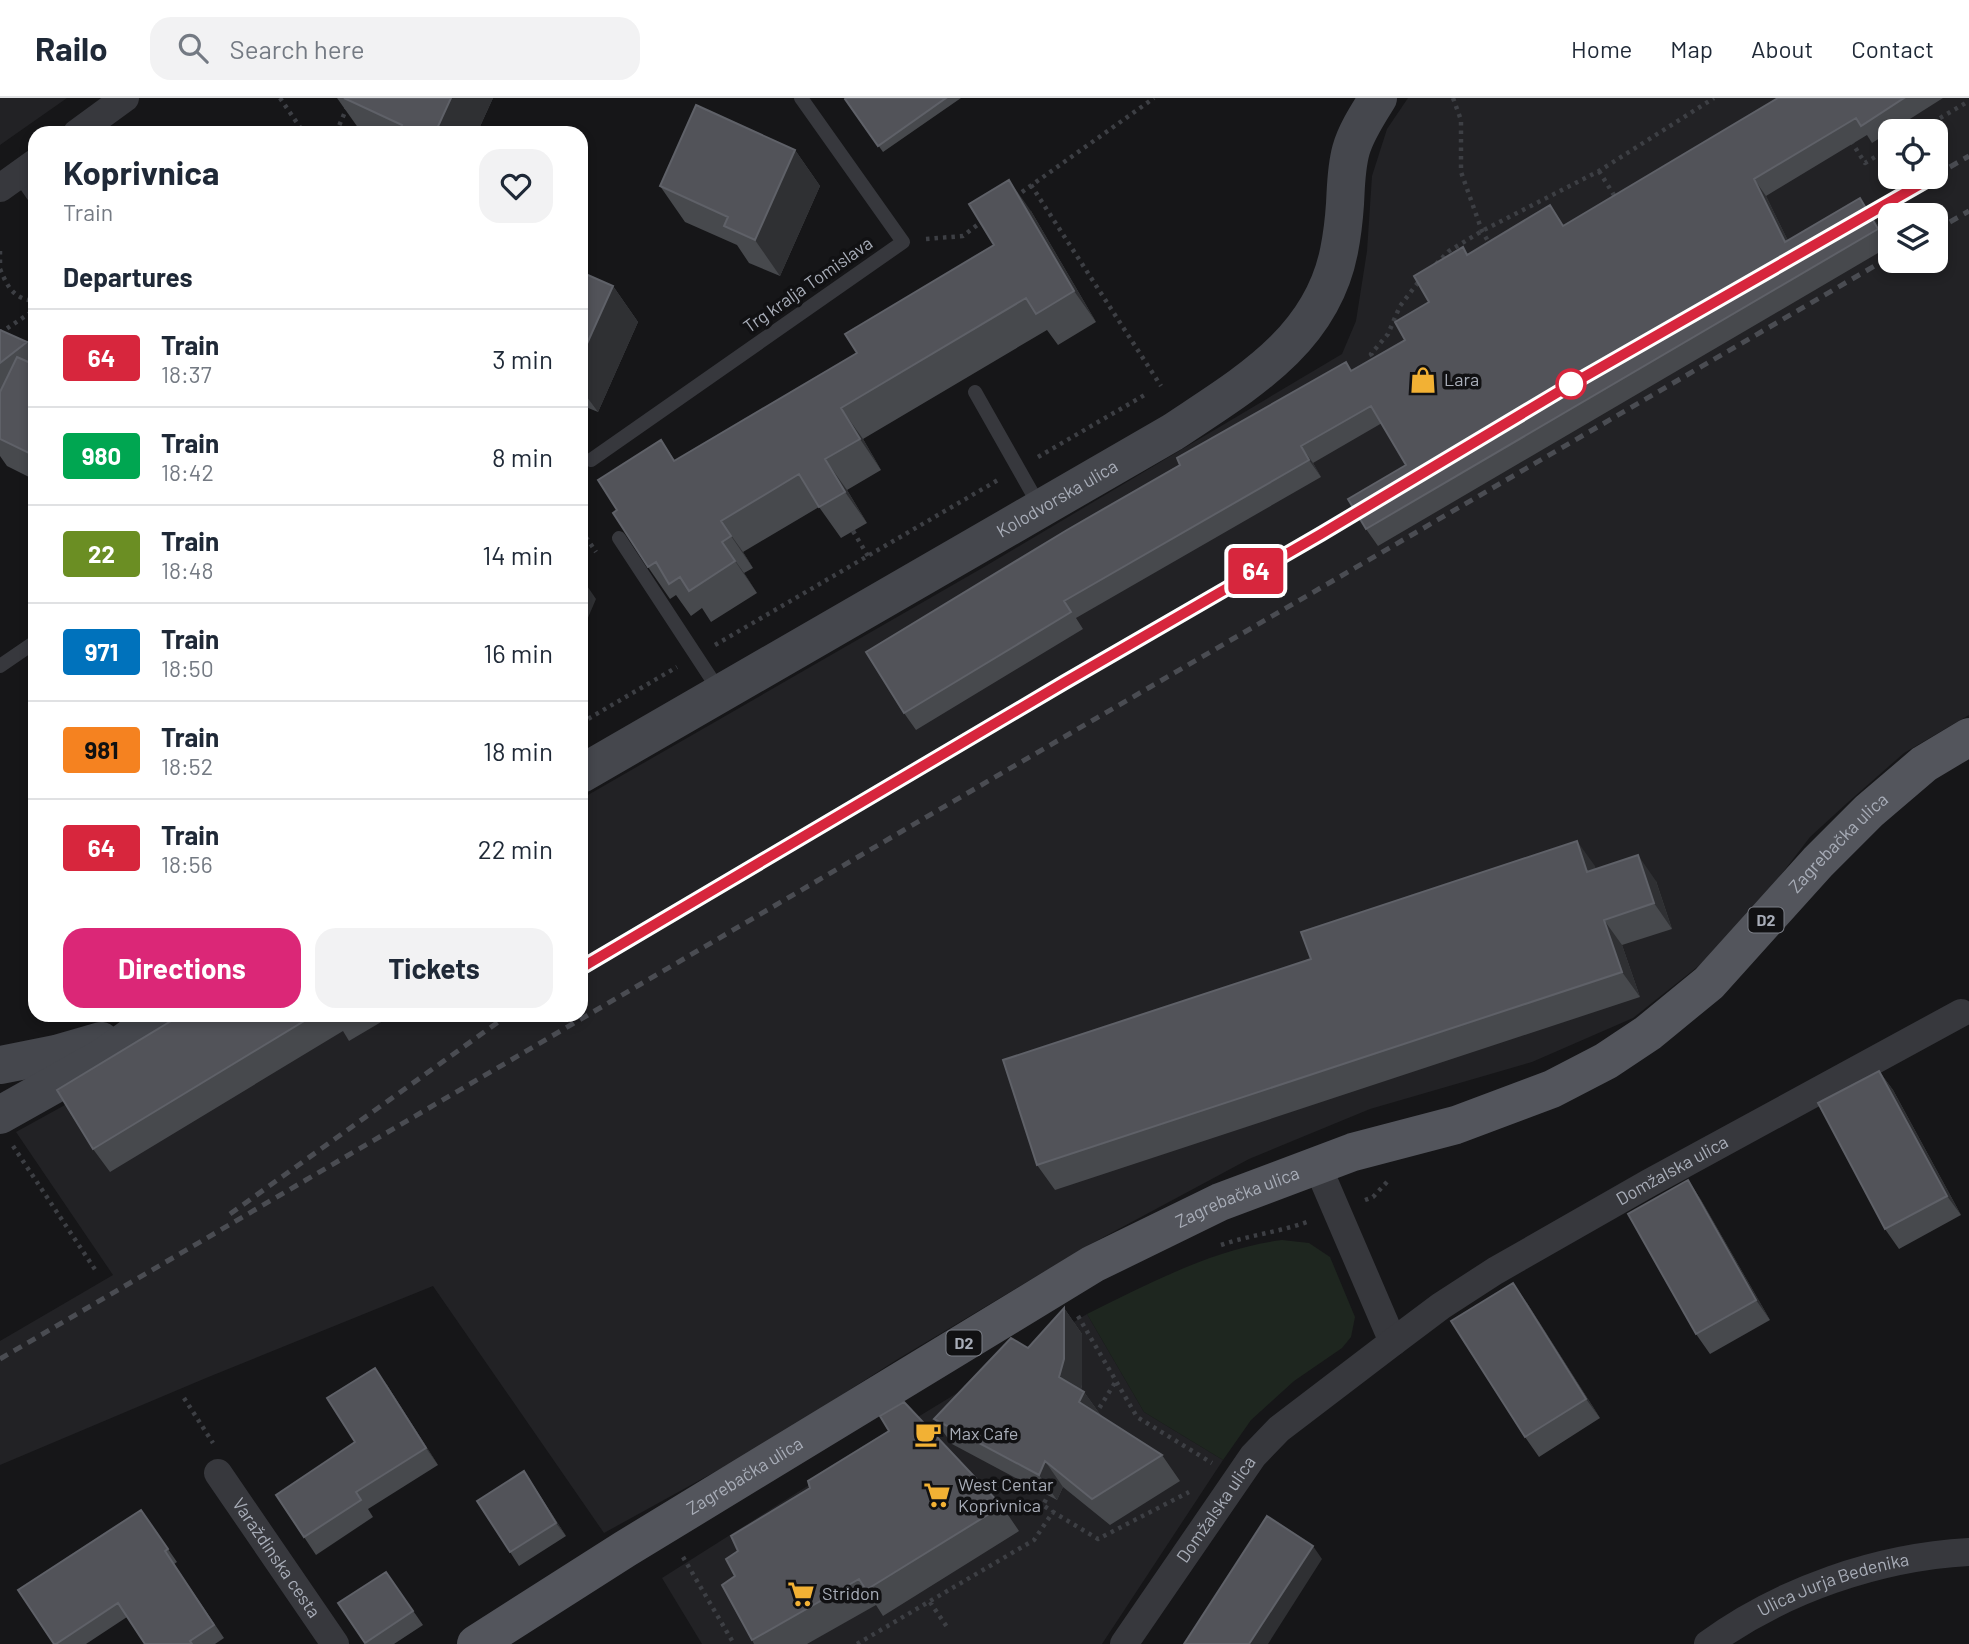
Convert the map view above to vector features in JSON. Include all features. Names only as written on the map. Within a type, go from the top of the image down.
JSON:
[{"type":"main road","name":"Kolodvorska ulica","points":[[588,770],[1173,432],[1247,382],[1300,333],[1315,315],[1328,288],[1338,253],[1351,149],[1378,98]]},
{"type":"main road","name":"Zagrebačka ulica","points":[[476,1644],[625,1549],[1093,1264],[1220,1202],[1353,1152],[1456,1125],[1552,1089],[1617,1054],[1648,1033],[1709,983],[1818,862],[1869,811],[1924,764],[1969,737]]},
{"type":"main road","points":[[0,1065],[56,1054],[155,1022]]},
{"type":"main road","points":[[4,1126],[44,1091],[105,1056],[155,1022]]},
{"type":"street","points":[[87,126],[125,98]]},
{"type":"street","name":"Domžalska ulica","points":[[1124,1644],[1253,1456],[1279,1429],[1393,1342],[1495,1270],[1961,1013]]},
{"type":"street","points":[[1317,1165],[1393,1342]]},
{"type":"street","name":"Varaždinska cesta","points":[[218,1473],[335,1644]]},
{"type":"street","name":"Ulica Jurja Bedenika","points":[[1709,1644],[1757,1614],[1830,1581],[1906,1559],[1969,1552]]},
{"type":"lane","name":"Trg kralja Tomislava","points":[[591,460],[902,242],[801,98]]},
{"type":"lane","points":[[975,393],[1041,508]]},
{"type":"lane","points":[[619,538],[721,693]]},
{"type":"lane","points":[[0,666],[28,647]]},
{"type":"path","points":[[280,98],[299,126]]},
{"type":"path","points":[[339,126],[351,98]]},
{"type":"path","points":[[1012,199],[1154,98]]},
{"type":"path","points":[[1452,98],[1461,120],[1461,172],[1482,231],[1493,249]]},
{"type":"path","points":[[1430,270],[1449,251],[1482,231],[1599,171],[1714,98]]},
{"type":"path","points":[[1938,119],[1969,101]]},
{"type":"path","points":[[1844,131],[1865,163],[1878,155]]},
{"type":"path","points":[[1599,171],[1619,202]]},
{"type":"path","points":[[1031,185],[1161,386]]},
{"type":"path","points":[[902,242],[963,236],[992,214]]},
{"type":"path","points":[[0,251],[0,267],[6,283],[14,294],[28,300]]},
{"type":"path","points":[[1378,365],[1371,354],[1388,334],[1400,306],[1421,279]]},
{"type":"path","points":[[0,333],[28,314]]},
{"type":"path","points":[[710,648],[1148,393]]},
{"type":"path","points":[[853,531],[868,556]]},
{"type":"path","points":[[588,719],[687,662]]},
{"type":"path","points":[[4,1126],[96,1271]]},
{"type":"path","points":[[1212,1248],[1246,1236],[1285,1230],[1336,1211],[1373,1197],[1386,1182],[1398,1178]]},
{"type":"path","points":[[1076,1312],[1137,1416],[1236,1478]]},
{"type":"path","points":[[1089,1426],[1116,1380]]},
{"type":"path","points":[[184,1398],[220,1453],[218,1473]]},
{"type":"path","points":[[1202,1471],[1209,1461]]},
{"type":"path","points":[[1056,1482],[1043,1505],[1098,1539],[1188,1493],[1195,1482]]},
{"type":"path","points":[[857,1644],[1034,1540],[1053,1512]]},
{"type":"path","points":[[680,1553],[733,1644]]},
{"type":"path","points":[[930,1601],[947,1627]]},
{"type":"shaded area","points":[[0,98],[67,98],[0,145]]},
{"type":"shaded area","points":[[1408,98],[1969,98],[1969,715],[1904,753],[1846,804],[1810,837],[1757,906],[1701,964],[1633,1018],[1532,1062],[1370,1109],[1249,1159],[1087,1246],[898,1359],[760,1447],[604,1533],[433,1286],[0,1465],[0,1341],[113,1275],[16,1132],[74,1100],[198,1022],[588,1022],[588,795],[984,567],[1342,354],[1356,321],[1367,251],[1372,176],[1387,129]]},
{"type":"shaded area","points":[[1282,1240],[1309,1243],[1330,1257],[1355,1317],[1351,1337],[1342,1348],[1294,1381],[1251,1420],[1223,1460],[1144,1412],[1087,1314],[1206,1259]]},
{"type":"shaded area","points":[[1087,1314],[1144,1412],[1223,1460],[1102,1644],[702,1644],[662,1578],[885,1437]]},
{"type":"building","points":[[344,98],[451,98],[438,126],[402,125]]},
{"type":"building","points":[[846,98],[946,98],[878,146]]},
{"type":"building","points":[[1778,98],[1904,98],[1861,126],[1856,118],[1754,179],[1785,242],[1860,198],[1878,229],[1366,529],[1348,499],[1406,465],[1371,406],[1301,446],[1309,460],[1064,601],[1071,612],[904,713],[866,652],[1180,465],[1177,458],[1346,362],[1351,371],[1405,340],[1395,322],[1429,302],[1414,276],[1463,247],[1467,255],[1550,205],[1563,226]]},
{"type":"building","points":[[696,105],[795,150],[755,240],[724,226],[728,217],[660,186]]},
{"type":"building","points":[[1009,180],[1074,291],[1036,314],[1026,298],[841,408],[860,439],[825,459],[845,492],[819,507],[799,474],[721,521],[731,536],[722,542],[735,561],[689,591],[680,577],[669,584],[656,562],[648,567],[613,513],[617,510],[598,480],[661,440],[674,461],[857,353],[845,334],[994,245],[969,204]]},
{"type":"building","points":[[588,275],[613,286],[588,341]]},
{"type":"building","points":[[0,330],[27,342],[0,363]]},
{"type":"building","points":[[17,357],[28,362],[28,453],[0,439],[0,392]]},
{"type":"building","points":[[1577,841],[1587,872],[1638,855],[1654,903],[1604,920],[1622,972],[1037,1165],[1003,1060],[1311,959],[1301,932]]},
{"type":"building","points":[[169,1022],[302,1022],[93,1149],[57,1090]]},
{"type":"building","points":[[1879,1071],[1947,1196],[1885,1229],[1818,1103]]},
{"type":"building","points":[[1688,1180],[1756,1300],[1696,1334],[1628,1214]]},
{"type":"building","points":[[1513,1283],[1586,1399],[1525,1437],[1451,1321]]},
{"type":"building","points":[[1064,1308],[1064,1359],[1059,1377],[1084,1392],[1079,1402],[1162,1455],[1092,1499],[1045,1461],[1039,1475],[934,1419],[1011,1338],[1028,1348]]},
{"type":"building","points":[[375,1368],[426,1448],[356,1492],[361,1500],[304,1537],[276,1495],[355,1442],[327,1398]]},
{"type":"building","points":[[904,1402],[1002,1506],[866,1590],[859,1579],[752,1640],[722,1585],[735,1576],[726,1559],[738,1551],[731,1536],[810,1488],[808,1481],[889,1431],[880,1416]]},
{"type":"building","points":[[524,1471],[556,1523],[510,1552],[477,1501]]},
{"type":"building","points":[[141,1510],[214,1625],[190,1641],[192,1644],[145,1644],[118,1603],[54,1644],[18,1590]]},
{"type":"building","points":[[1267,1516],[1313,1546],[1249,1644],[1184,1644]]},
{"type":"building","points":[[386,1572],[413,1611],[365,1643],[338,1603]]},
{"type":"railway","points":[[1948,168],[1969,156]]},
{"type":"railway","points":[[1852,223],[1912,189]]},
{"type":"railway","points":[[1948,223],[1969,211]]},
{"type":"railway","points":[[588,1015],[1878,264]]},
{"type":"railway","points":[[588,964],[1371,504]]},
{"type":"railway","points":[[230,1214],[498,1022]]},
{"type":"railway","points":[[0,1359],[576,1022]]},
{"type":"train","name":"64","points":[[588,964],[1570,385],[1912,189]]},
{"type":"place","name":"Lara","points":[[1423,380]]},
{"type":"place","name":"Max Cafe","points":[[928,1434]]},
{"type":"place","name":"West Centar Koprivnica","points":[[937,1495]]},
{"type":"place","name":"Stridon","points":[[801,1594]]}]
